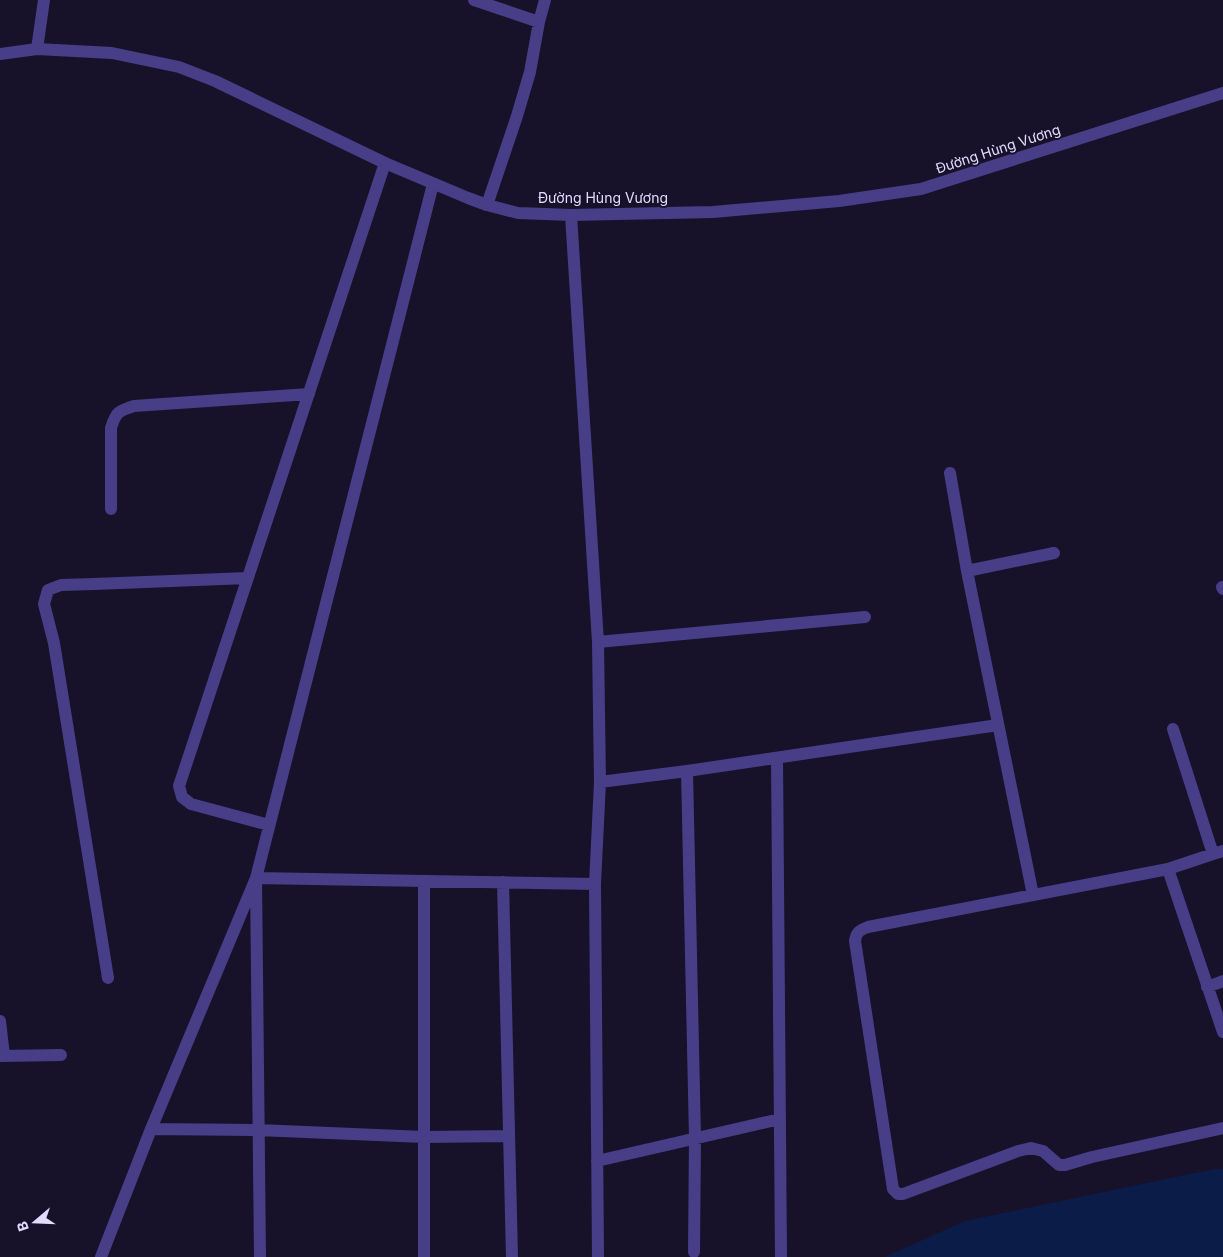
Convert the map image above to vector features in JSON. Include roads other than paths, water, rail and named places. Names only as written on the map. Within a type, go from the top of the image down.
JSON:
[{"type":"street","points":[[37,49],[44,0]]},
{"type":"street","points":[[474,0],[539,22]]},
{"type":"street","points":[[487,205],[530,72],[545,0]]},
{"type":"street","name":"Đường Hùng Vương","points":[[0,54],[37,49],[112,53],[179,67],[215,81],[385,163],[487,205],[518,213],[571,215],[713,212],[838,201],[921,189],[1223,93]]},
{"type":"street","points":[[269,825],[191,804],[182,797],[179,786],[385,163]]},
{"type":"street","points":[[101,1257],[151,1130],[256,878],[433,184]]},
{"type":"street","points":[[571,215],[598,642],[600,782],[595,884],[598,1257]]},
{"type":"street","points":[[111,509],[111,428],[120,410],[134,406],[309,394]]},
{"type":"street","points":[[950,473],[967,571],[1033,895]]},
{"type":"street","points":[[967,571],[1054,553]]},
{"type":"street","points":[[108,978],[54,643],[44,604],[48,590],[60,585],[248,578]]},
{"type":"street","points":[[598,642],[865,617]]},
{"type":"street","points":[[600,782],[998,725]]},
{"type":"street","points":[[1173,729],[1218,853],[1168,869],[868,927],[861,929],[856,935],[855,942],[893,1189],[898,1194],[1031,1148],[1043,1152],[1059,1165],[1065,1165],[1092,1157],[1223,1128]]},
{"type":"street","points":[[777,758],[781,1257]]},
{"type":"street","points":[[687,771],[695,1138],[694,1252]]},
{"type":"street","points":[[1168,869],[1223,1032]]},
{"type":"street","points":[[256,878],[595,884]]},
{"type":"street","points":[[256,878],[260,1257]]},
{"type":"street","points":[[424,881],[424,1257]]},
{"type":"street","points":[[503,882],[512,1257]]},
{"type":"street","points":[[1207,987],[1223,981]]},
{"type":"street","points":[[0,1021],[2,1056],[60,1055]]},
{"type":"street","points":[[597,1161],[780,1119]]},
{"type":"street","points":[[151,1130],[258,1130],[424,1136],[509,1136]]},
{"type":"water","points":[[1214,1169],[1223,1169],[1223,1257],[885,1257],[965,1221]]}]
